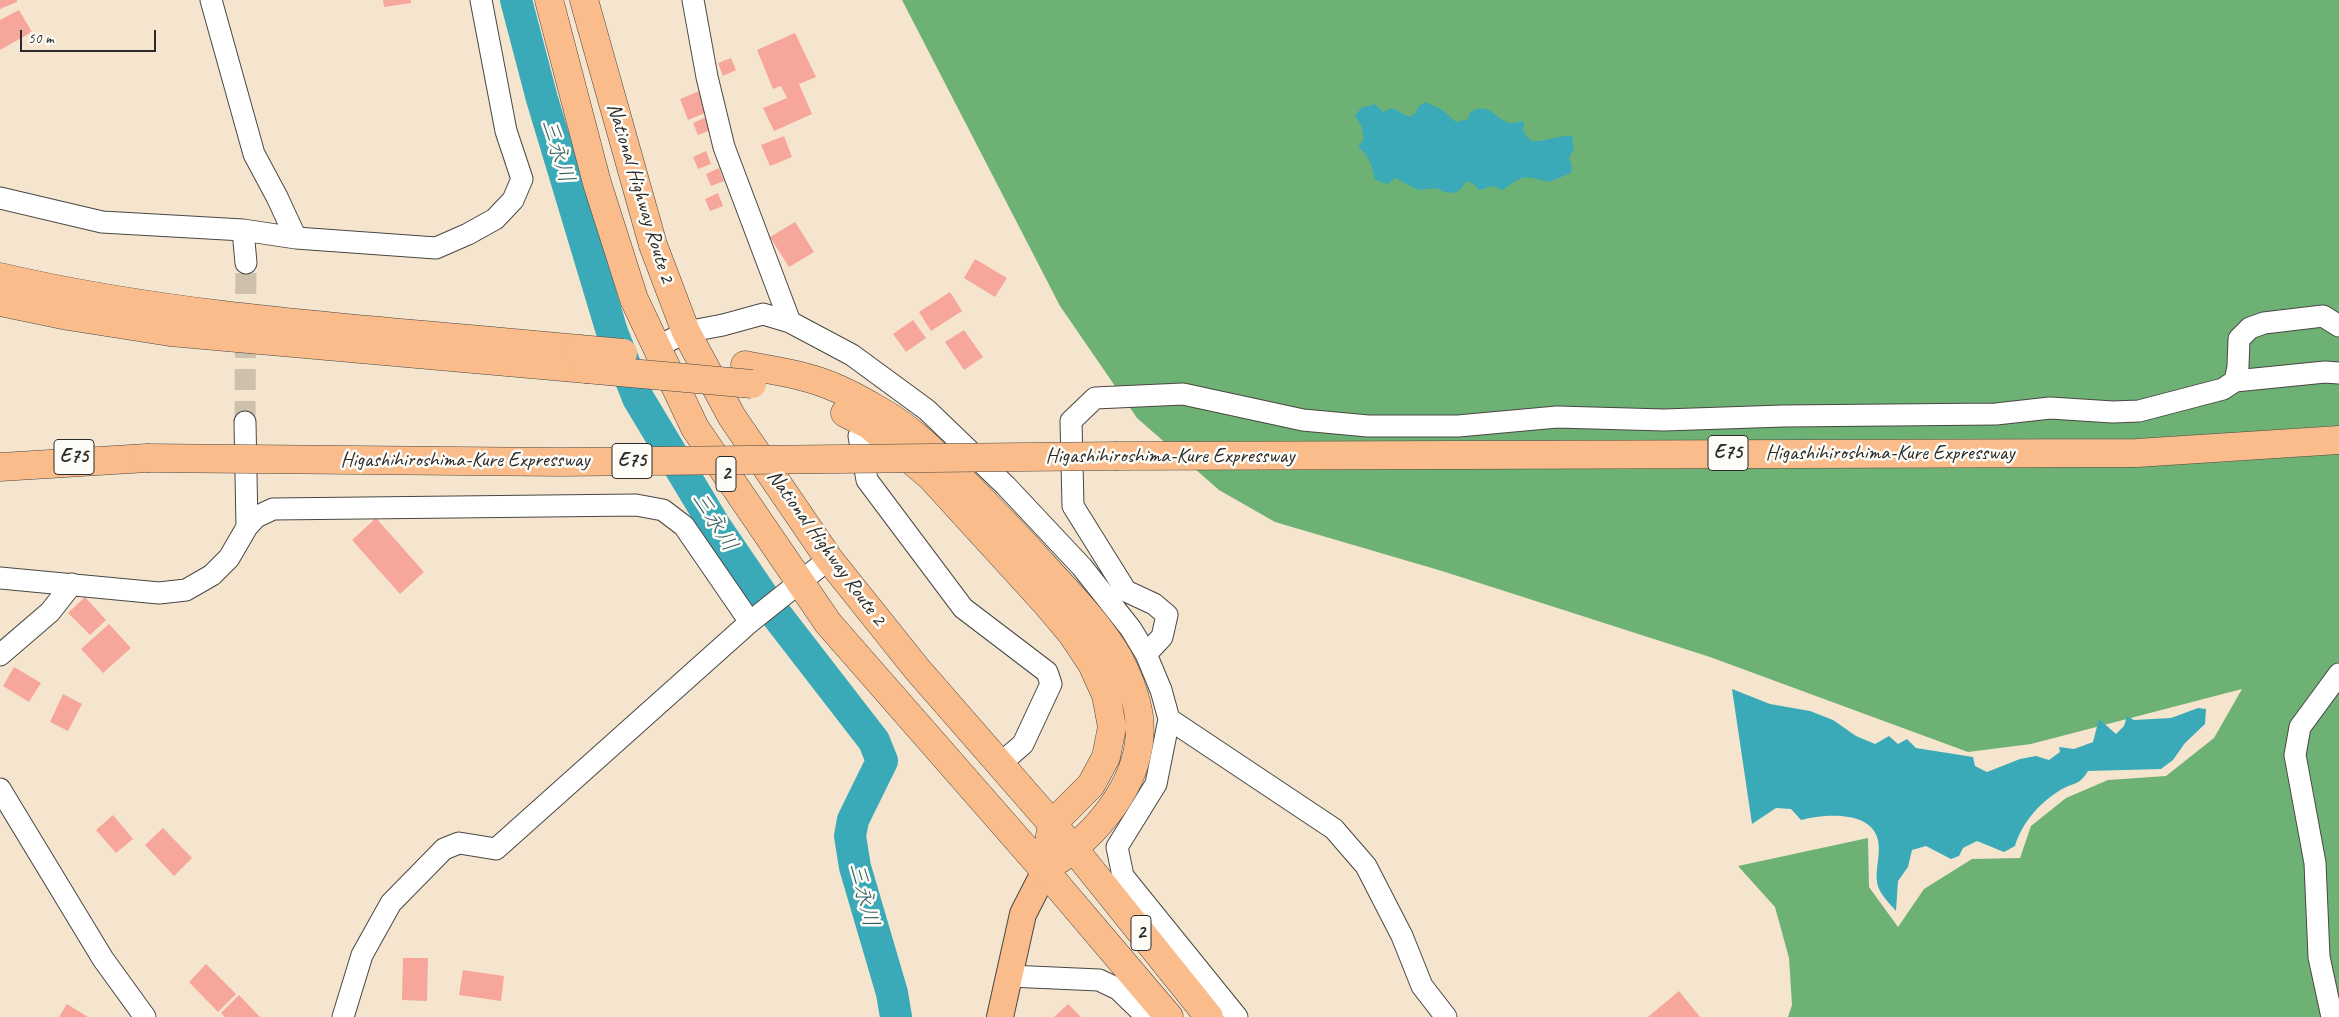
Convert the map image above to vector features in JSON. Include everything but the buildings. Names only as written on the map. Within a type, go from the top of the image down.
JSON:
[{"type":"highway","name":"National Highway Route 2","points":[[549,0],[600,192],[634,298],[695,428],[828,623],[1045,871],[1168,1017]]},
{"type":"highway","name":"National Highway Route 2","points":[[584,0],[653,245],[686,332],[732,417],[829,558],[917,669],[1074,849],[1170,953],[1209,1017]]},
{"type":"highway","points":[[0,277],[66,292],[170,310],[583,359],[748,375],[791,374],[835,387],[881,412],[922,440],[1017,536],[1093,621],[1117,656],[1132,686],[1139,718],[1138,748],[1130,775],[1119,800],[1074,849],[1045,871]]},
{"type":"highway","points":[[0,302],[68,316],[170,332],[583,359]]},
{"type":"highway","points":[[748,375],[826,404],[869,426],[930,477],[1072,634],[1092,664],[1106,695],[1112,727],[1106,757],[1091,785],[1052,824],[1045,871]]},
{"type":"highway","name":"Higashihiroshima-Kure Expressway","points":[[0,457],[561,462],[1117,456],[2137,453],[2339,440]]},
{"type":"highway","points":[[0,467],[147,458]]},
{"type":"main road","points":[[1000,1017],[1023,914],[1045,871]]},
{"type":"street","points":[[211,0],[254,154],[296,238]]},
{"type":"street","points":[[0,198],[102,222],[242,230],[296,238],[436,248],[468,234],[495,218],[513,200],[522,179],[506,131],[481,0]]},
{"type":"street","points":[[693,0],[707,76],[724,147],[790,322]]},
{"type":"street","points":[[242,230],[246,264]]},
{"type":"street","points":[[657,347],[686,332],[723,325],[762,314],[790,322],[861,362],[926,410],[1006,486],[1082,567],[1131,629],[1146,654],[1161,690],[1169,719],[1156,784],[1117,847],[1124,876],[1170,953],[1237,1017]]},
{"type":"street","points":[[2234,381],[2238,367],[2239,339],[2250,328],[2264,323],[2323,316],[2339,326]]},
{"type":"street","points":[[859,388],[861,362]]},
{"type":"street","points":[[1146,654],[1162,637],[1167,615],[1154,604],[1126,591],[1073,506],[1071,421],[1095,398],[1183,394],[1303,420],[1368,426],[1458,426],[1557,417],[1664,420],[1783,416],[1996,414],[2050,408],[2113,412],[2140,411],[2223,389],[2234,381],[2325,372],[2339,373]]},
{"type":"street","points":[[245,422],[247,527]]},
{"type":"street","points":[[859,436],[867,480],[963,608],[1047,672],[1051,684],[1023,744],[1000,764]]},
{"type":"street","points":[[0,578],[159,593],[186,590],[212,575],[229,558],[247,527],[256,518],[273,509],[636,505],[664,510],[684,526],[750,622]]},
{"type":"street","points":[[344,1017],[362,955],[392,904],[444,849],[459,843],[496,849],[750,622],[829,558]]},
{"type":"street","points":[[0,655],[50,612],[72,584]]},
{"type":"street","points":[[2332,1017],[2319,957],[2315,863],[2295,755],[2300,728],[2339,674]]},
{"type":"street","points":[[1169,719],[1334,829],[1366,866],[1402,936],[1422,986],[1446,1017]]},
{"type":"street","points":[[0,789],[103,959],[145,1017]]},
{"type":"street","points":[[1009,976],[1099,980],[1118,989],[1147,1017]]},
{"type":"green space","points":[[902,0],[2339,0],[2339,1017],[1788,1017],[1792,1005],[1789,958],[1775,907],[1738,866],[1868,838],[1869,887],[1898,927],[1924,889],[1972,859],[2020,858],[2031,826],[2066,798],[2108,780],[2166,776],[2214,738],[2242,689],[2031,744],[1968,752],[1710,657],[1442,571],[1275,522],[1219,490],[1137,418],[1060,306]]},
{"type":"water","points":[[1425,102],[1441,109],[1456,122],[1468,119],[1470,112],[1478,109],[1488,110],[1511,123],[1524,121],[1523,131],[1531,141],[1572,136],[1574,148],[1569,158],[1572,165],[1571,173],[1549,182],[1534,178],[1520,179],[1503,190],[1493,186],[1479,190],[1474,184],[1466,181],[1461,189],[1454,193],[1444,192],[1436,188],[1418,190],[1395,178],[1388,184],[1375,180],[1368,158],[1358,147],[1364,139],[1361,125],[1355,116],[1361,108],[1375,104],[1383,112],[1392,108],[1409,117],[1416,113],[1418,107]]},
{"type":"water","points":[[1732,689],[1770,704],[1810,711],[1833,720],[1856,736],[1875,744],[1889,736],[1898,744],[1907,739],[1916,748],[1973,757],[1975,766],[1987,772],[2020,759],[2036,756],[2049,760],[2060,752],[2059,747],[2074,749],[2093,742],[2099,719],[2116,734],[2124,726],[2127,716],[2134,720],[2171,718],[2198,708],[2206,709],[2205,724],[2185,743],[2173,760],[2161,769],[2088,771],[2080,781],[2064,788],[2041,805],[2028,820],[2015,846],[2004,852],[1977,841],[1963,848],[1959,856],[1951,859],[1926,846],[1912,850],[1908,867],[1898,881],[1896,911],[1879,890],[1877,877],[1878,840],[1874,830],[1866,823],[1845,816],[1822,816],[1801,820],[1791,809],[1776,808],[1752,824]]},
{"type":"waterway","name":"三永川","points":[[516,0],[542,99],[612,332],[638,398],[715,526],[768,604],[874,741],[882,761],[853,820],[850,836],[855,867],[892,993],[896,1017]]},
{"type":"tunnel","points":[[245,422],[246,263]]}]
